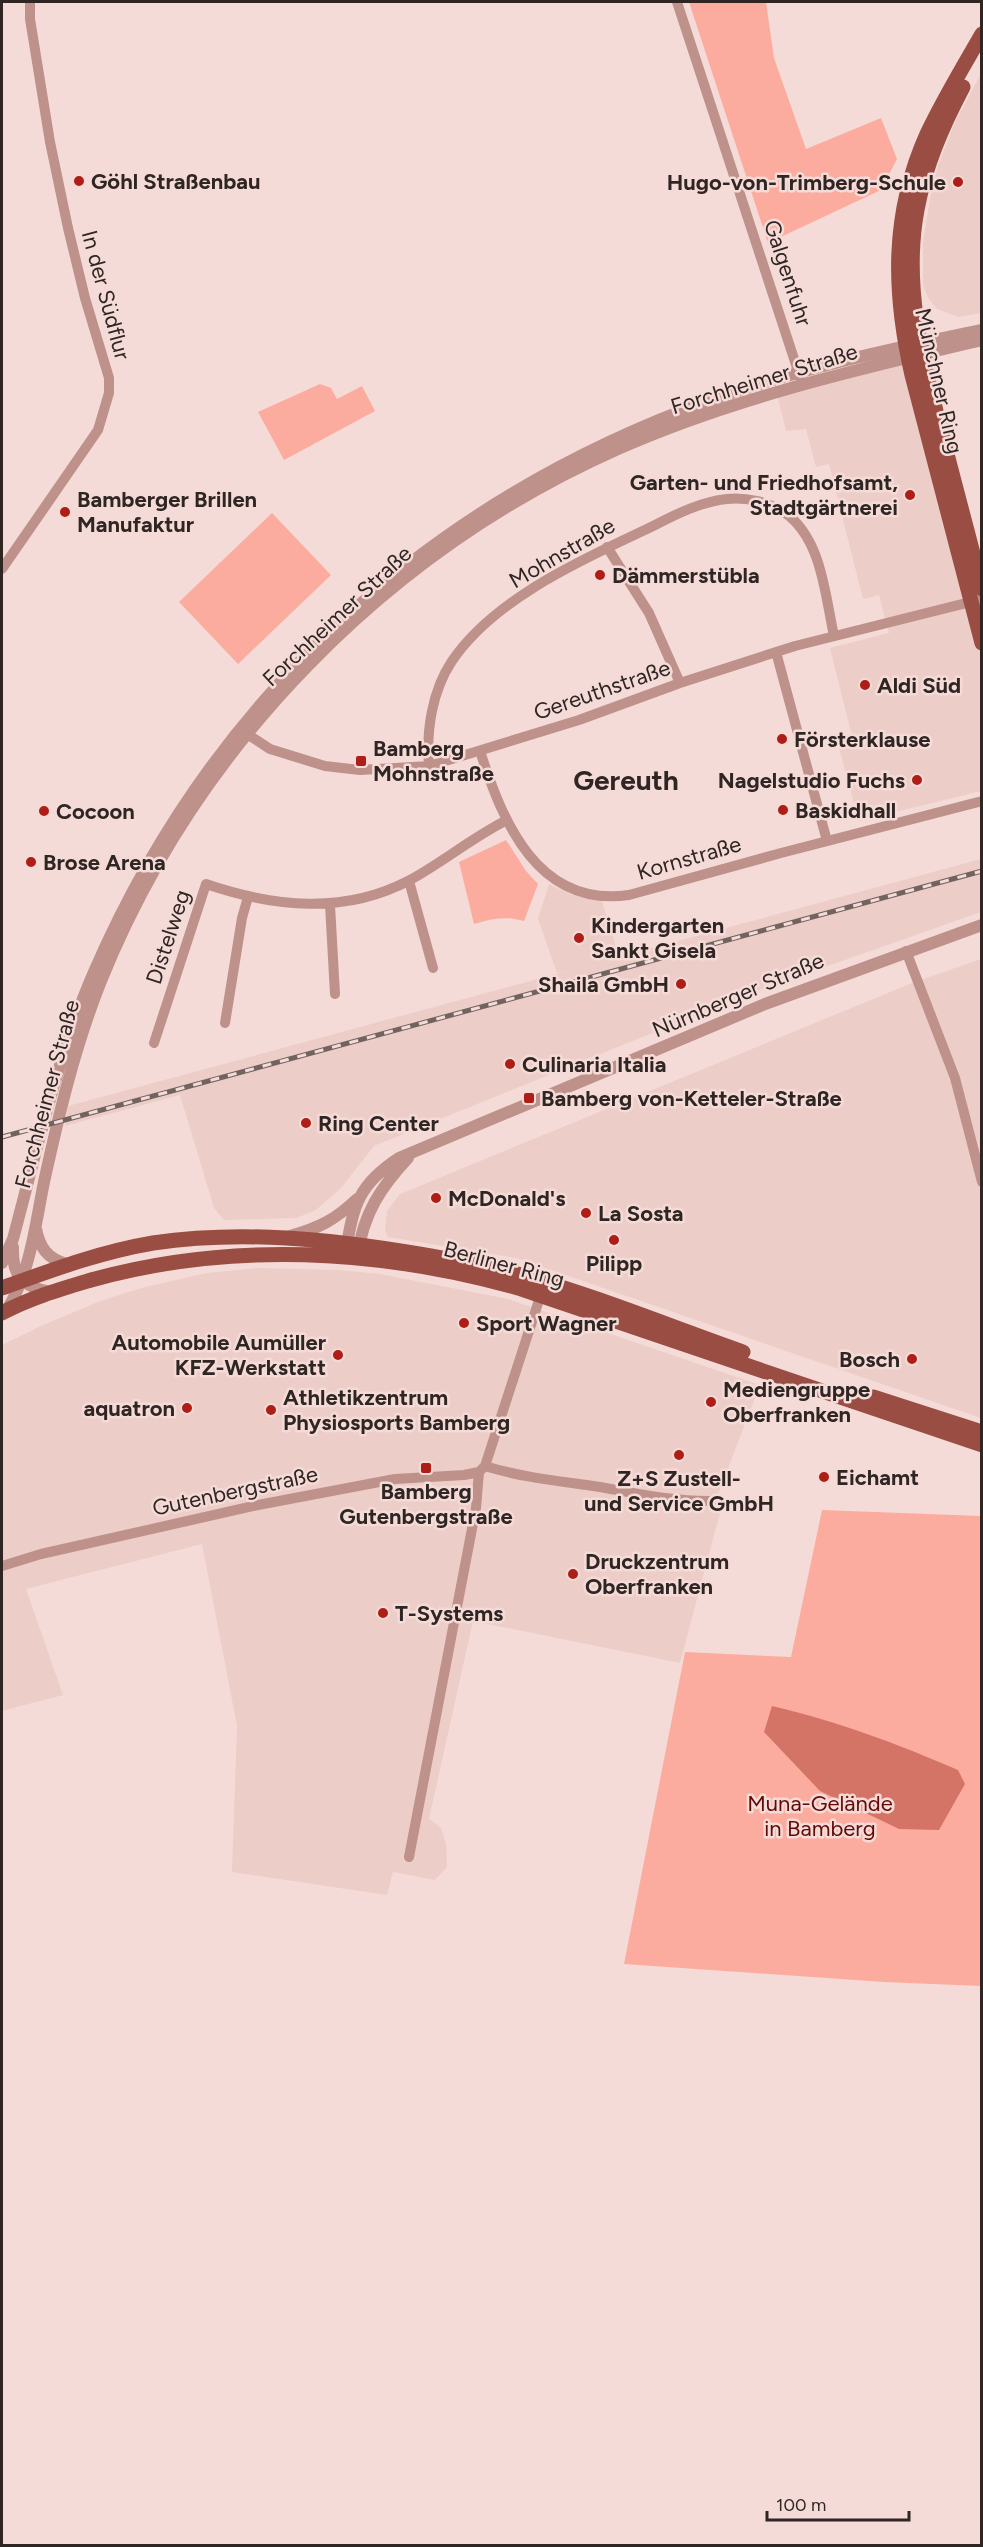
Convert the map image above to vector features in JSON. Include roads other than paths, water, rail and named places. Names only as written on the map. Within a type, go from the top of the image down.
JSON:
[{"type":"main road","name":"Münchner Ring","points":[[981,34],[927,135],[907,191],[900,233],[898,272],[900,315],[914,350],[981,589]]},
{"type":"main road","name":"Münchner Ring","points":[[981,54],[938,139],[925,175],[917,212],[913,275],[914,350],[976,601],[981,643]]},
{"type":"main road","name":"Berliner Ring","points":[[2,1288],[66,1264],[111,1252],[189,1239],[286,1237],[543,1289],[981,1432]]},
{"type":"main road","name":"Berliner Ring","points":[[4,1311],[52,1292],[119,1273],[193,1259],[353,1250]]},
{"type":"main road","name":"Berliner Ring","points":[[543,1289],[981,1445]]},
{"type":"street","name":"In der Südflur","points":[[2,570],[98,430],[110,393],[109,378],[82,288],[50,142],[30,19],[30,2]]},
{"type":"street","name":"Galgenfuhr","points":[[678,2],[803,386]]},
{"type":"street","name":"Forchheimer Straße","points":[[4,1311],[27,1267],[68,1080],[102,978],[138,902],[166,851],[204,792],[247,734],[290,684],[379,599],[475,526],[527,495],[620,449],[708,415],[981,330]]},
{"type":"street","name":"Forchheimer Straße","points":[[2,1263],[13,1239],[70,1034],[116,924],[158,844],[195,787],[284,676],[332,629],[378,587],[433,544],[492,504],[614,439],[710,401],[799,373],[981,339]]},
{"type":"street","name":"Mohnstraße","points":[[429,766],[430,722],[434,703],[452,661],[467,642],[489,621],[544,582],[607,547],[692,507],[726,499],[763,503],[784,512],[798,526],[811,545],[820,570],[834,636]]},
{"type":"street","points":[[607,547],[649,613],[680,683]]},
{"type":"street","name":"Gereuthstraße","points":[[247,734],[270,749],[325,766],[360,770],[429,766],[579,720],[680,683],[776,652],[976,601]]},
{"type":"street","points":[[776,652],[827,841]]},
{"type":"street","name":"Kornstraße","points":[[480,751],[492,788],[527,854],[547,874],[564,885],[586,893],[608,897],[629,895],[981,801]]},
{"type":"street","name":"Distelweg","points":[[154,1043],[206,884],[248,897],[289,904],[330,905],[375,894],[409,880],[507,820]]},
{"type":"street","points":[[409,880],[433,968]]},
{"type":"street","points":[[225,1023],[242,918],[248,897]]},
{"type":"street","points":[[330,905],[334,994]]},
{"type":"street","name":"Nürnberger Straße","points":[[353,1250],[358,1198],[372,1179],[386,1166],[414,1152],[765,1004],[981,925]]},
{"type":"street","points":[[906,951],[955,1078],[981,1182]]},
{"type":"street","name":"Nürnberger Straße","points":[[353,1250],[378,1193],[414,1152]]},
{"type":"street","points":[[286,1237],[313,1229],[334,1219],[358,1198]]},
{"type":"street","points":[[35,1226],[43,1250],[54,1259],[66,1264]]},
{"type":"street","points":[[13,1239],[13,1268],[22,1280],[35,1288],[52,1292]]},
{"type":"street","points":[[409,1857],[482,1469],[543,1289]]},
{"type":"street","name":"Gutenbergstraße","points":[[2,1566],[93,1542],[347,1487],[395,1479],[464,1475],[482,1469],[599,1487],[647,1497],[716,1501]]},
{"type":"railway","points":[[2,1137],[982,871]]},
{"type":"place","name":"Göhl Straßenbau","points":[[79,181]]},
{"type":"place","name":"Hugo-von-Trimberg-Schule","points":[[958,182]]},
{"type":"place","name":"Garten- und Friedhofsamt, Stadtgärtnerei","points":[[910,495]]},
{"type":"place","name":"Bamberger Brillen Manufaktur","points":[[65,512]]},
{"type":"place","name":"Dämmerstübla","points":[[600,575]]},
{"type":"place","name":"Aldi Süd","points":[[865,685]]},
{"type":"place","name":"Försterklause","points":[[782,739]]},
{"type":"place","name":"Bamberg Mohnstraße","points":[[361,761]]},
{"type":"place","name":"Nagelstudio Fuchs","points":[[917,780]]},
{"type":"place","name":"Baskidhall","points":[[783,810]]},
{"type":"place","name":"Cocoon","points":[[44,811]]},
{"type":"place","name":"Brose Arena","points":[[31,862]]},
{"type":"place","name":"Kindergarten Sankt Gisela","points":[[579,938]]},
{"type":"place","name":"Shaila GmbH","points":[[681,984]]},
{"type":"place","name":"Culinaria Italia","points":[[510,1064]]},
{"type":"place","name":"Bamberg von-Ketteler-Straße","points":[[529,1098]]},
{"type":"place","name":"Ring Center","points":[[306,1123]]},
{"type":"place","name":"McDonald's","points":[[436,1198]]},
{"type":"place","name":"La Sosta","points":[[586,1213]]},
{"type":"place","name":"Pilipp","points":[[614,1240]]},
{"type":"place","name":"Sport Wagner","points":[[464,1323]]},
{"type":"place","name":"Automobile Aumüller KFZ-Werkstatt","points":[[338,1355]]},
{"type":"place","name":"Bosch","points":[[912,1359]]},
{"type":"place","name":"Mediengruppe Oberfranken","points":[[711,1402]]},
{"type":"place","name":"aquatron","points":[[187,1408]]},
{"type":"place","name":"Athletikzentrum Physiosports Bamberg","points":[[271,1410]]},
{"type":"place","name":"Z+S Zustell- und Service GmbH","points":[[679,1455]]},
{"type":"place","name":"Bamberg Gutenbergstraße","points":[[426,1468]]},
{"type":"place","name":"Eichamt","points":[[824,1477]]},
{"type":"place","name":"Druckzentrum Oberfranken","points":[[573,1574]]},
{"type":"place","name":"T-Systems","points":[[383,1613]]},
{"type":"district","name":"Gereuth","points":[[626,780]]},
{"type":"park label","name":"Muna-Gelände in Bamberg","points":[[820,1816]]}]
